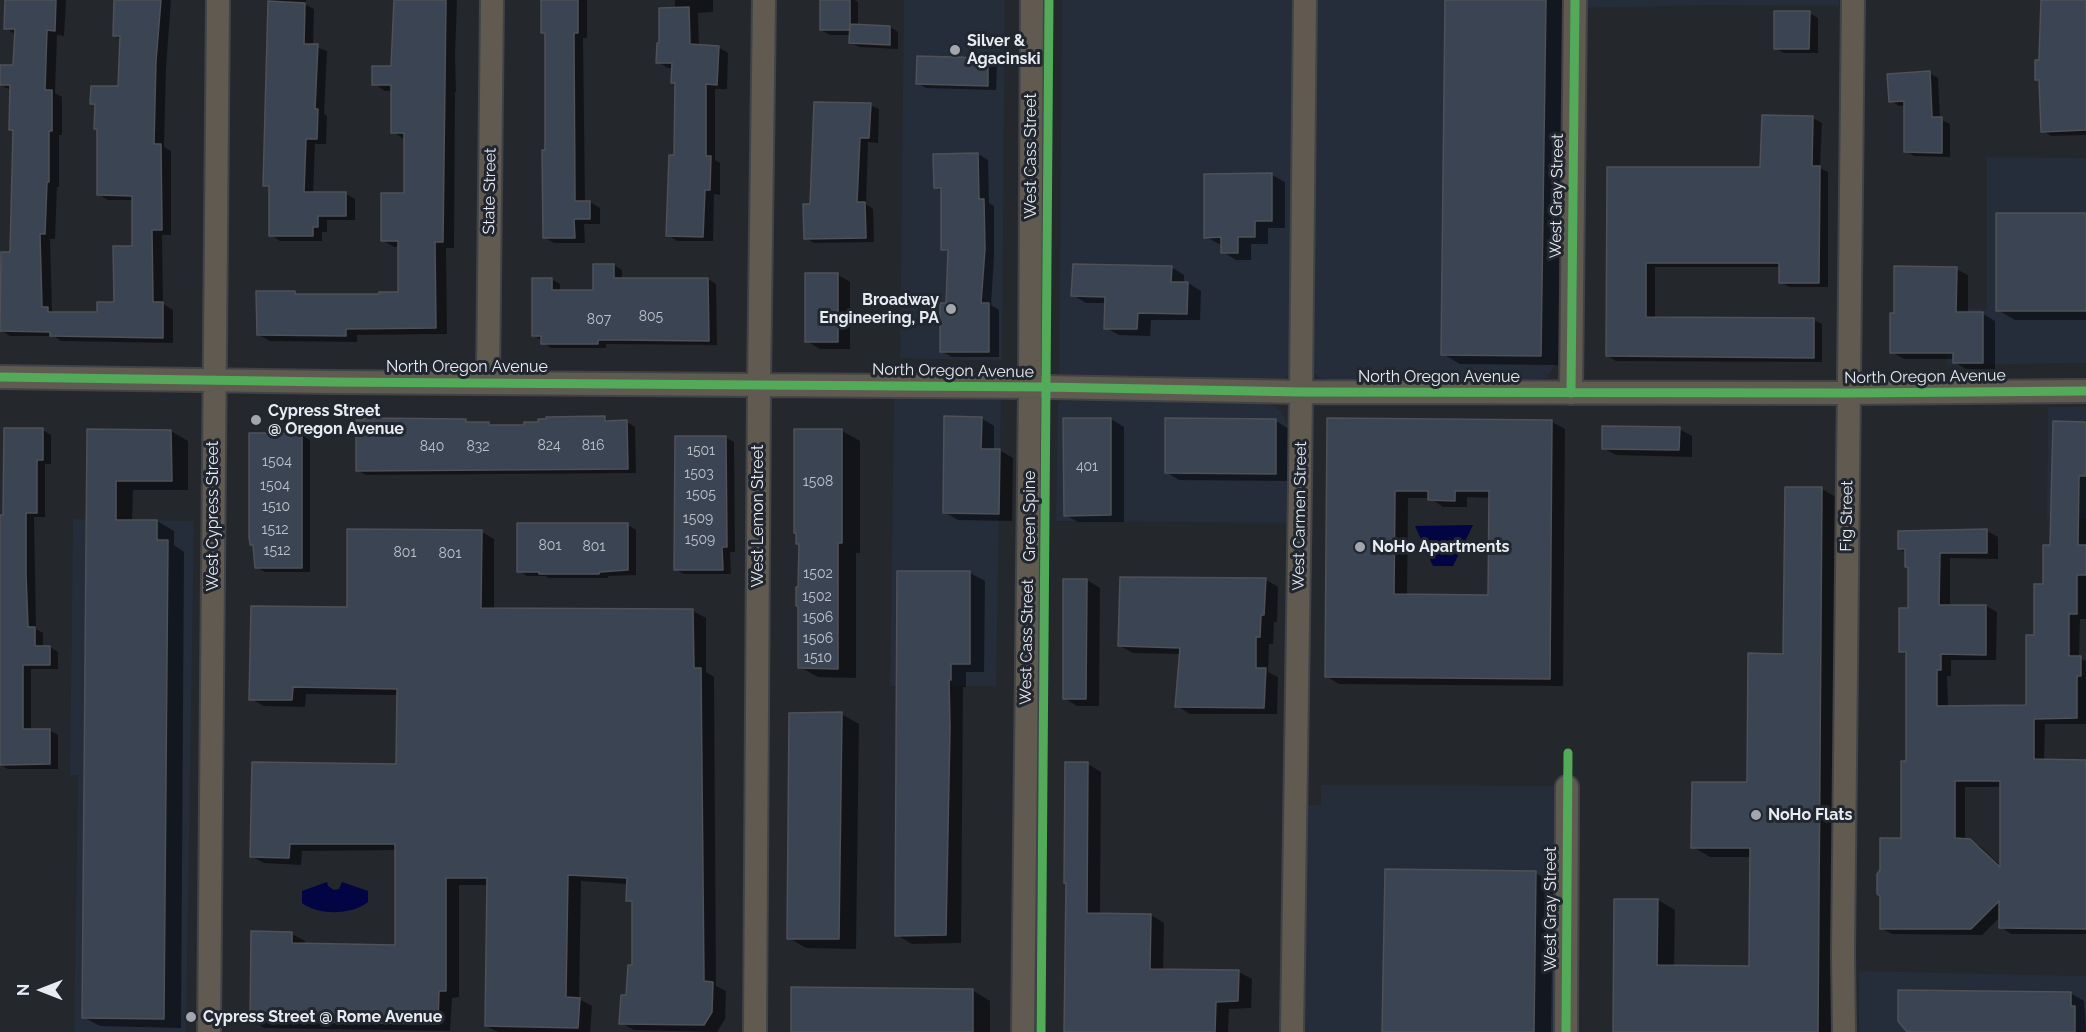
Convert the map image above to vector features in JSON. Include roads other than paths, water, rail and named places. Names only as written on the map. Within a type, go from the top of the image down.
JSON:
[{"type":"street","name":"West Cypress Street","points":[[209,1032],[218,0]]},
{"type":"street","name":"State Street","points":[[488,382],[492,0]]},
{"type":"street","name":"West Lemon Street","points":[[755,1032],[764,0]]},
{"type":"street","name":"West Cass Street","points":[[1023,1032],[1032,0]]},
{"type":"street","name":"West Carmen Street","points":[[1292,1032],[1302,392],[1305,0]]},
{"type":"street","name":"West Gray Street","points":[[1571,393],[1575,0]]},
{"type":"street","name":"Fig Street","points":[[1844,1032],[1853,0]]},
{"type":"street","name":"North Oregon Avenue","points":[[0,377],[1030,387],[1302,392],[2086,391]]},
{"type":"street","name":"West Gray Street","points":[[1566,1032],[1567,787]]},
{"type":"place","name":"Silver & Agacinski","points":[[955,50]]},
{"type":"place","name":"Broadway Engineering, PA","points":[[951,309]]},
{"type":"place","name":"Cypress Street @ Oregon Avenue","points":[[256,420]]},
{"type":"place","name":"NoHo Apartments","points":[[1360,547]]},
{"type":"place","name":"NoHo Flats","points":[[1756,815]]},
{"type":"place","name":"Cypress Street @ Rome Avenue","points":[[191,1017]]}]
